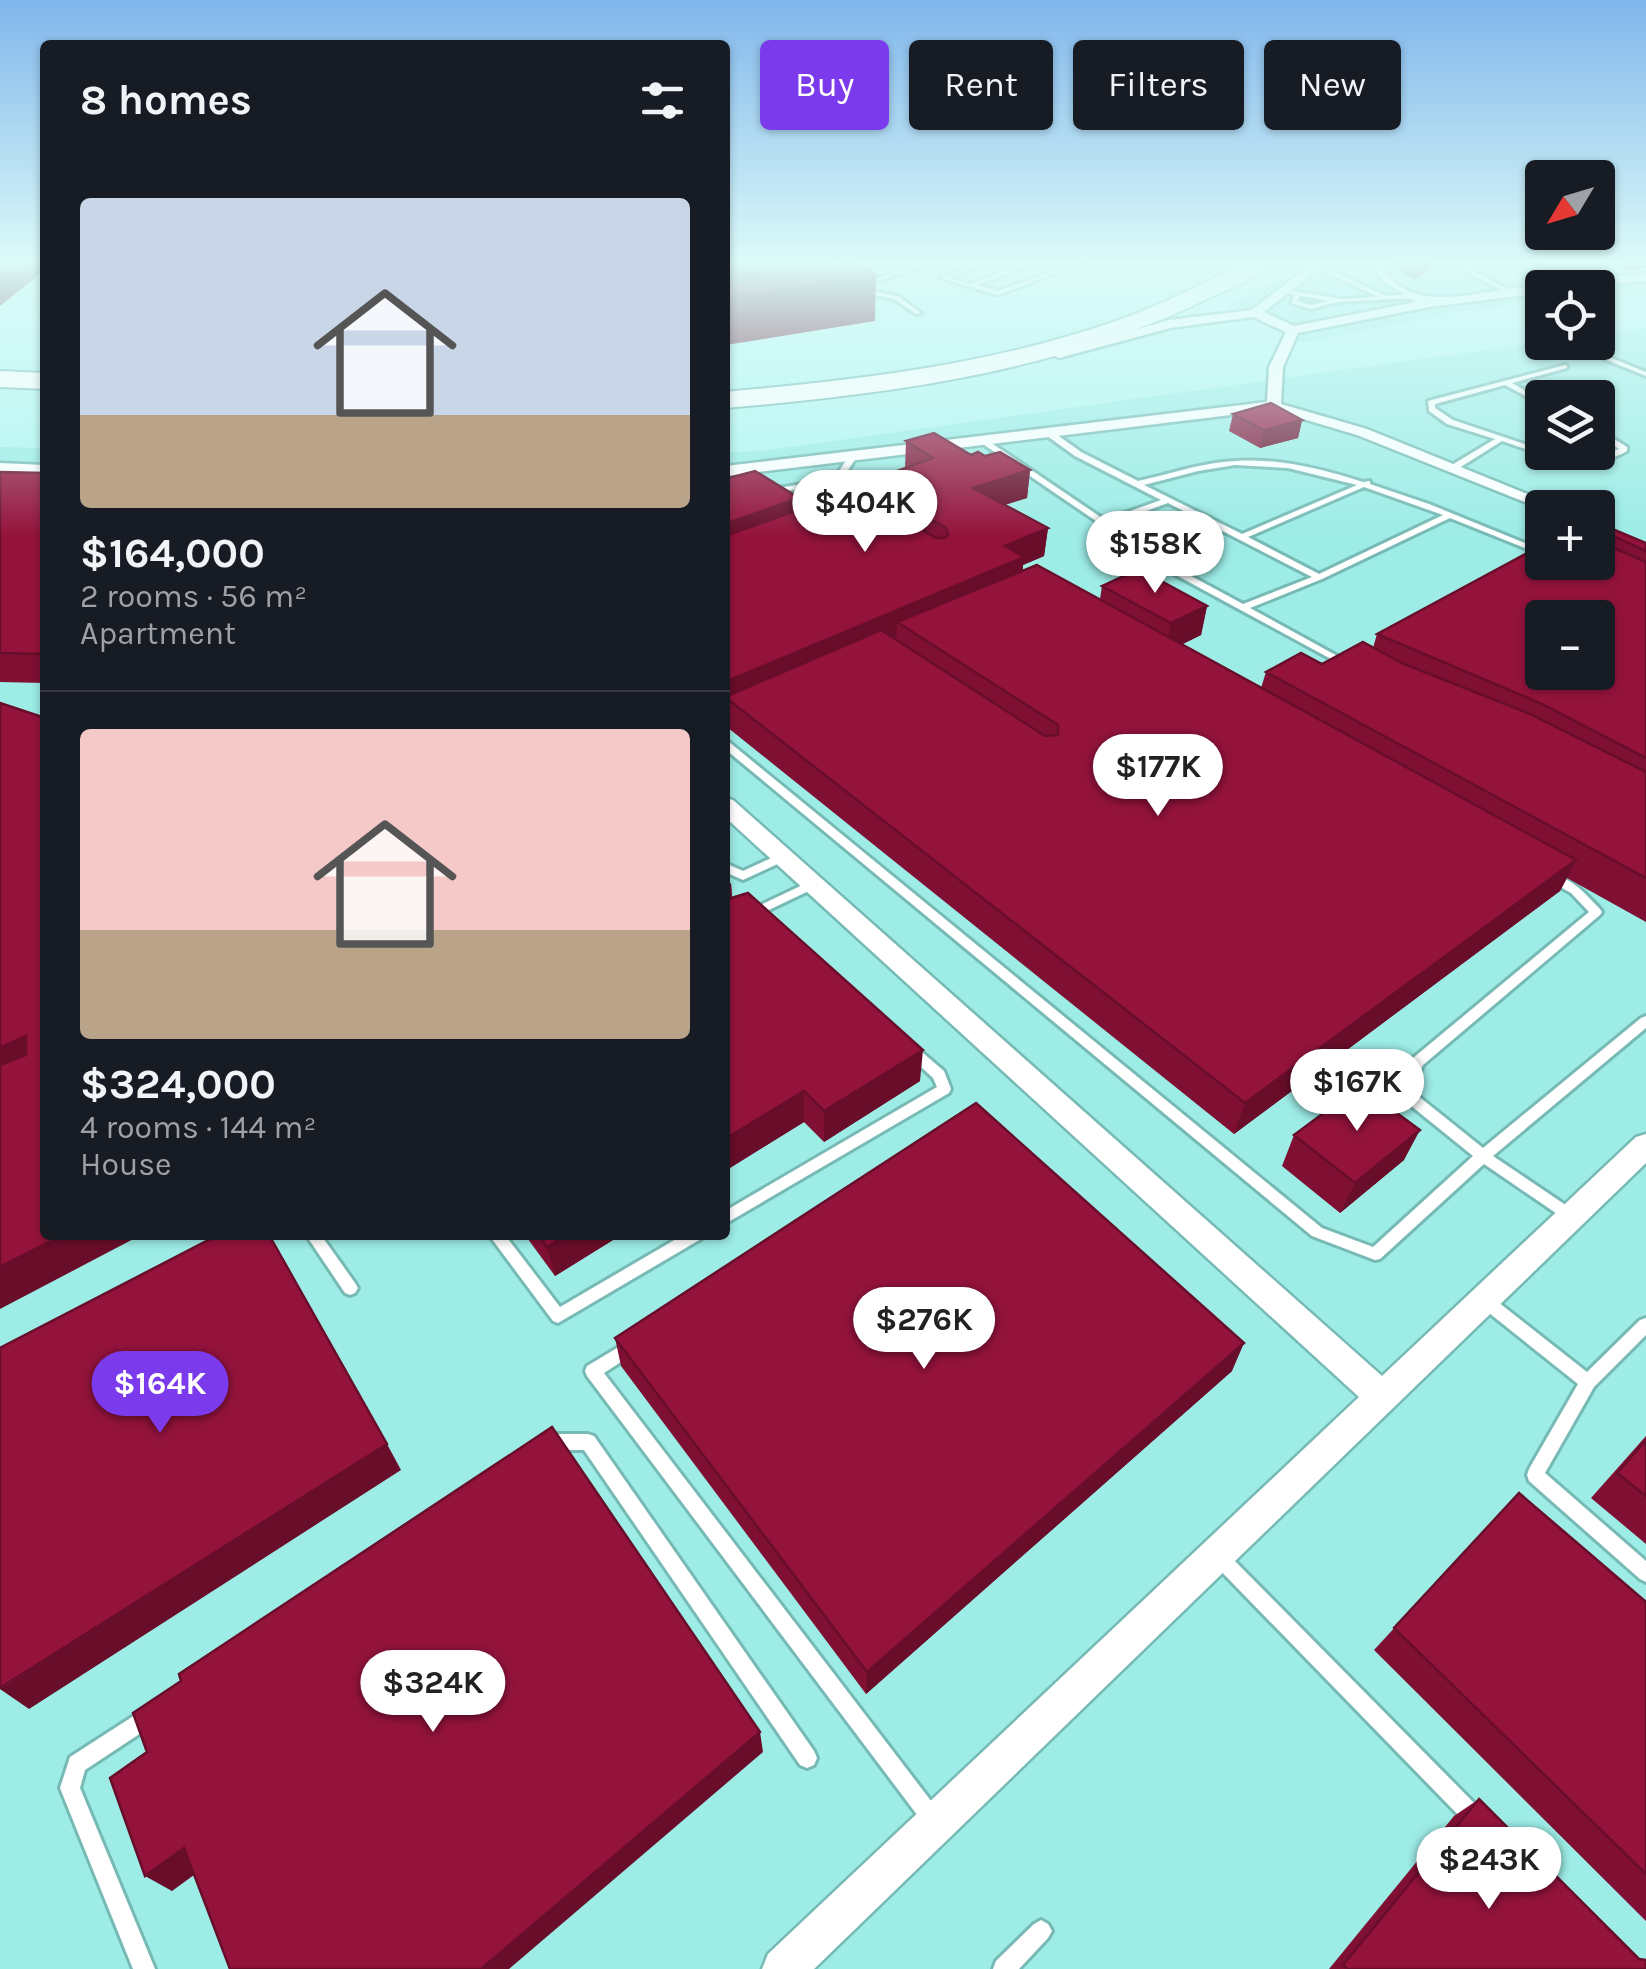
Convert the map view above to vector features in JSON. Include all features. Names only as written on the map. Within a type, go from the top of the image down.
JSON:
[{"type":"highway","points":[[730,388],[864,375],[977,352]]},
{"type":"highway","points":[[730,402],[872,385],[1041,352]]},
{"type":"highway","points":[[0,379],[40,381]]},
{"type":"highway","points":[[0,391],[40,392]]},
{"type":"street","points":[[730,403],[874,392],[958,378],[1060,352]]},
{"type":"street","points":[[1274,406],[1276,367],[1283,352]]},
{"type":"street","points":[[730,470],[1274,406],[1362,432],[1525,496]]},
{"type":"street","points":[[0,468],[40,470]]},
{"type":"street","points":[[730,810],[1382,1397]]},
{"type":"street","points":[[783,1969],[1646,1145]]},
{"type":"lane","points":[[1611,360],[1646,374]]},
{"type":"lane","points":[[1525,447],[1450,422],[1432,410],[1431,403],[1566,367]]},
{"type":"lane","points":[[1504,382],[1525,393]]},
{"type":"lane","points":[[1046,431],[1078,454],[1319,577]]},
{"type":"lane","points":[[981,440],[1102,524],[1242,608],[1361,671]]},
{"type":"lane","points":[[1454,468],[1499,440]]},
{"type":"lane","points":[[835,518],[854,512],[833,498],[837,481],[852,458]]},
{"type":"lane","points":[[1137,484],[1241,462],[1368,483],[1525,546]]},
{"type":"lane","points":[[762,492],[837,481]]},
{"type":"lane","points":[[1242,538],[1368,483]]},
{"type":"lane","points":[[1102,524],[1168,500]]},
{"type":"lane","points":[[1242,608],[1319,577],[1450,515]]},
{"type":"lane","points":[[730,748],[1318,1232],[1374,1254],[1483,1156],[1646,1021]]},
{"type":"lane","points":[[730,870],[743,876],[782,857]]},
{"type":"lane","points":[[1541,871],[1575,890],[1596,912],[1418,1062],[1406,1092],[1483,1156],[1571,1216]]},
{"type":"lane","points":[[730,924],[813,884]]},
{"type":"lane","points":[[757,911],[771,924]]},
{"type":"lane","points":[[730,1215],[944,1088],[939,1076],[897,1038]]},
{"type":"lane","points":[[316,1240],[350,1288]]},
{"type":"lane","points":[[500,1240],[558,1316],[687,1240]]},
{"type":"lane","points":[[1484,1300],[1588,1382]]},
{"type":"lane","points":[[1646,1325],[1588,1382],[1535,1475],[1646,1572]]},
{"type":"lane","points":[[643,1339],[594,1371],[936,1823]]},
{"type":"lane","points":[[524,1464],[557,1442],[588,1442],[808,1758]]},
{"type":"lane","points":[[1217,1555],[1483,1826]]},
{"type":"lane","points":[[144,1969],[70,1788],[77,1764],[160,1709]]},
{"type":"lane","points":[[1004,1969],[1041,1931]]},
{"type":"shaded area","points":[[1471,352],[1525,352],[1525,360],[1615,360],[1615,352],[1646,352],[1646,1969],[0,1969],[0,447],[40,448],[40,1240],[730,1240],[730,452],[762,451]]},
{"type":"building","points":[[1271,403],[1302,420],[1264,430],[1233,414]]},
{"type":"building","points":[[934,433],[971,455],[1000,452],[1030,470],[973,488],[1048,528],[1005,546],[1024,557],[730,680],[730,534],[855,490],[936,538],[948,535],[946,528],[867,482],[933,458],[906,441]]},
{"type":"building","points":[[755,471],[799,498],[730,522],[730,478]]},
{"type":"building","points":[[0,472],[40,473],[40,654],[0,653]]},
{"type":"building","points":[[1615,530],[1646,543],[1646,551],[1615,537]]},
{"type":"building","points":[[1615,548],[1646,562],[1646,758],[1542,704],[1377,634],[1525,554],[1525,580],[1615,580]]},
{"type":"building","points":[[1037,565],[1576,860],[1245,1103],[730,701],[730,695],[881,630],[1045,736],[1058,735],[1058,725],[897,622]]},
{"type":"building","points":[[1139,569],[1207,606],[1171,623],[1102,586]]},
{"type":"building","points":[[1363,642],[1402,663],[1530,714],[1646,772],[1646,878],[1266,672],[1301,653],[1322,664]]},
{"type":"building","points":[[0,703],[40,716],[40,1240],[53,1240],[0,1267],[0,1065],[26,1055],[26,1036],[0,1048]]},
{"type":"building","points":[[748,893],[923,1050],[824,1111],[804,1091],[730,1136],[730,898]]},
{"type":"building","points":[[1360,1086],[1420,1130],[1355,1183],[1294,1135]]},
{"type":"building","points":[[976,1103],[1244,1343],[867,1672],[615,1338]]},
{"type":"building","points":[[208,1240],[272,1240],[387,1444],[0,1688],[0,1348]]},
{"type":"building","points":[[552,1427],[760,1732],[481,1969],[230,1969],[184,1848],[145,1876],[110,1778],[147,1752],[133,1713],[181,1681],[179,1674]]},
{"type":"building","points":[[1646,1440],[1646,1496],[1617,1473]]},
{"type":"building","points":[[1519,1493],[1646,1602],[1646,1874],[1394,1628]]},
{"type":"building","points":[[1479,1799],[1639,1959],[1646,1960],[1646,1969],[1347,1969],[1343,1965]]}]
